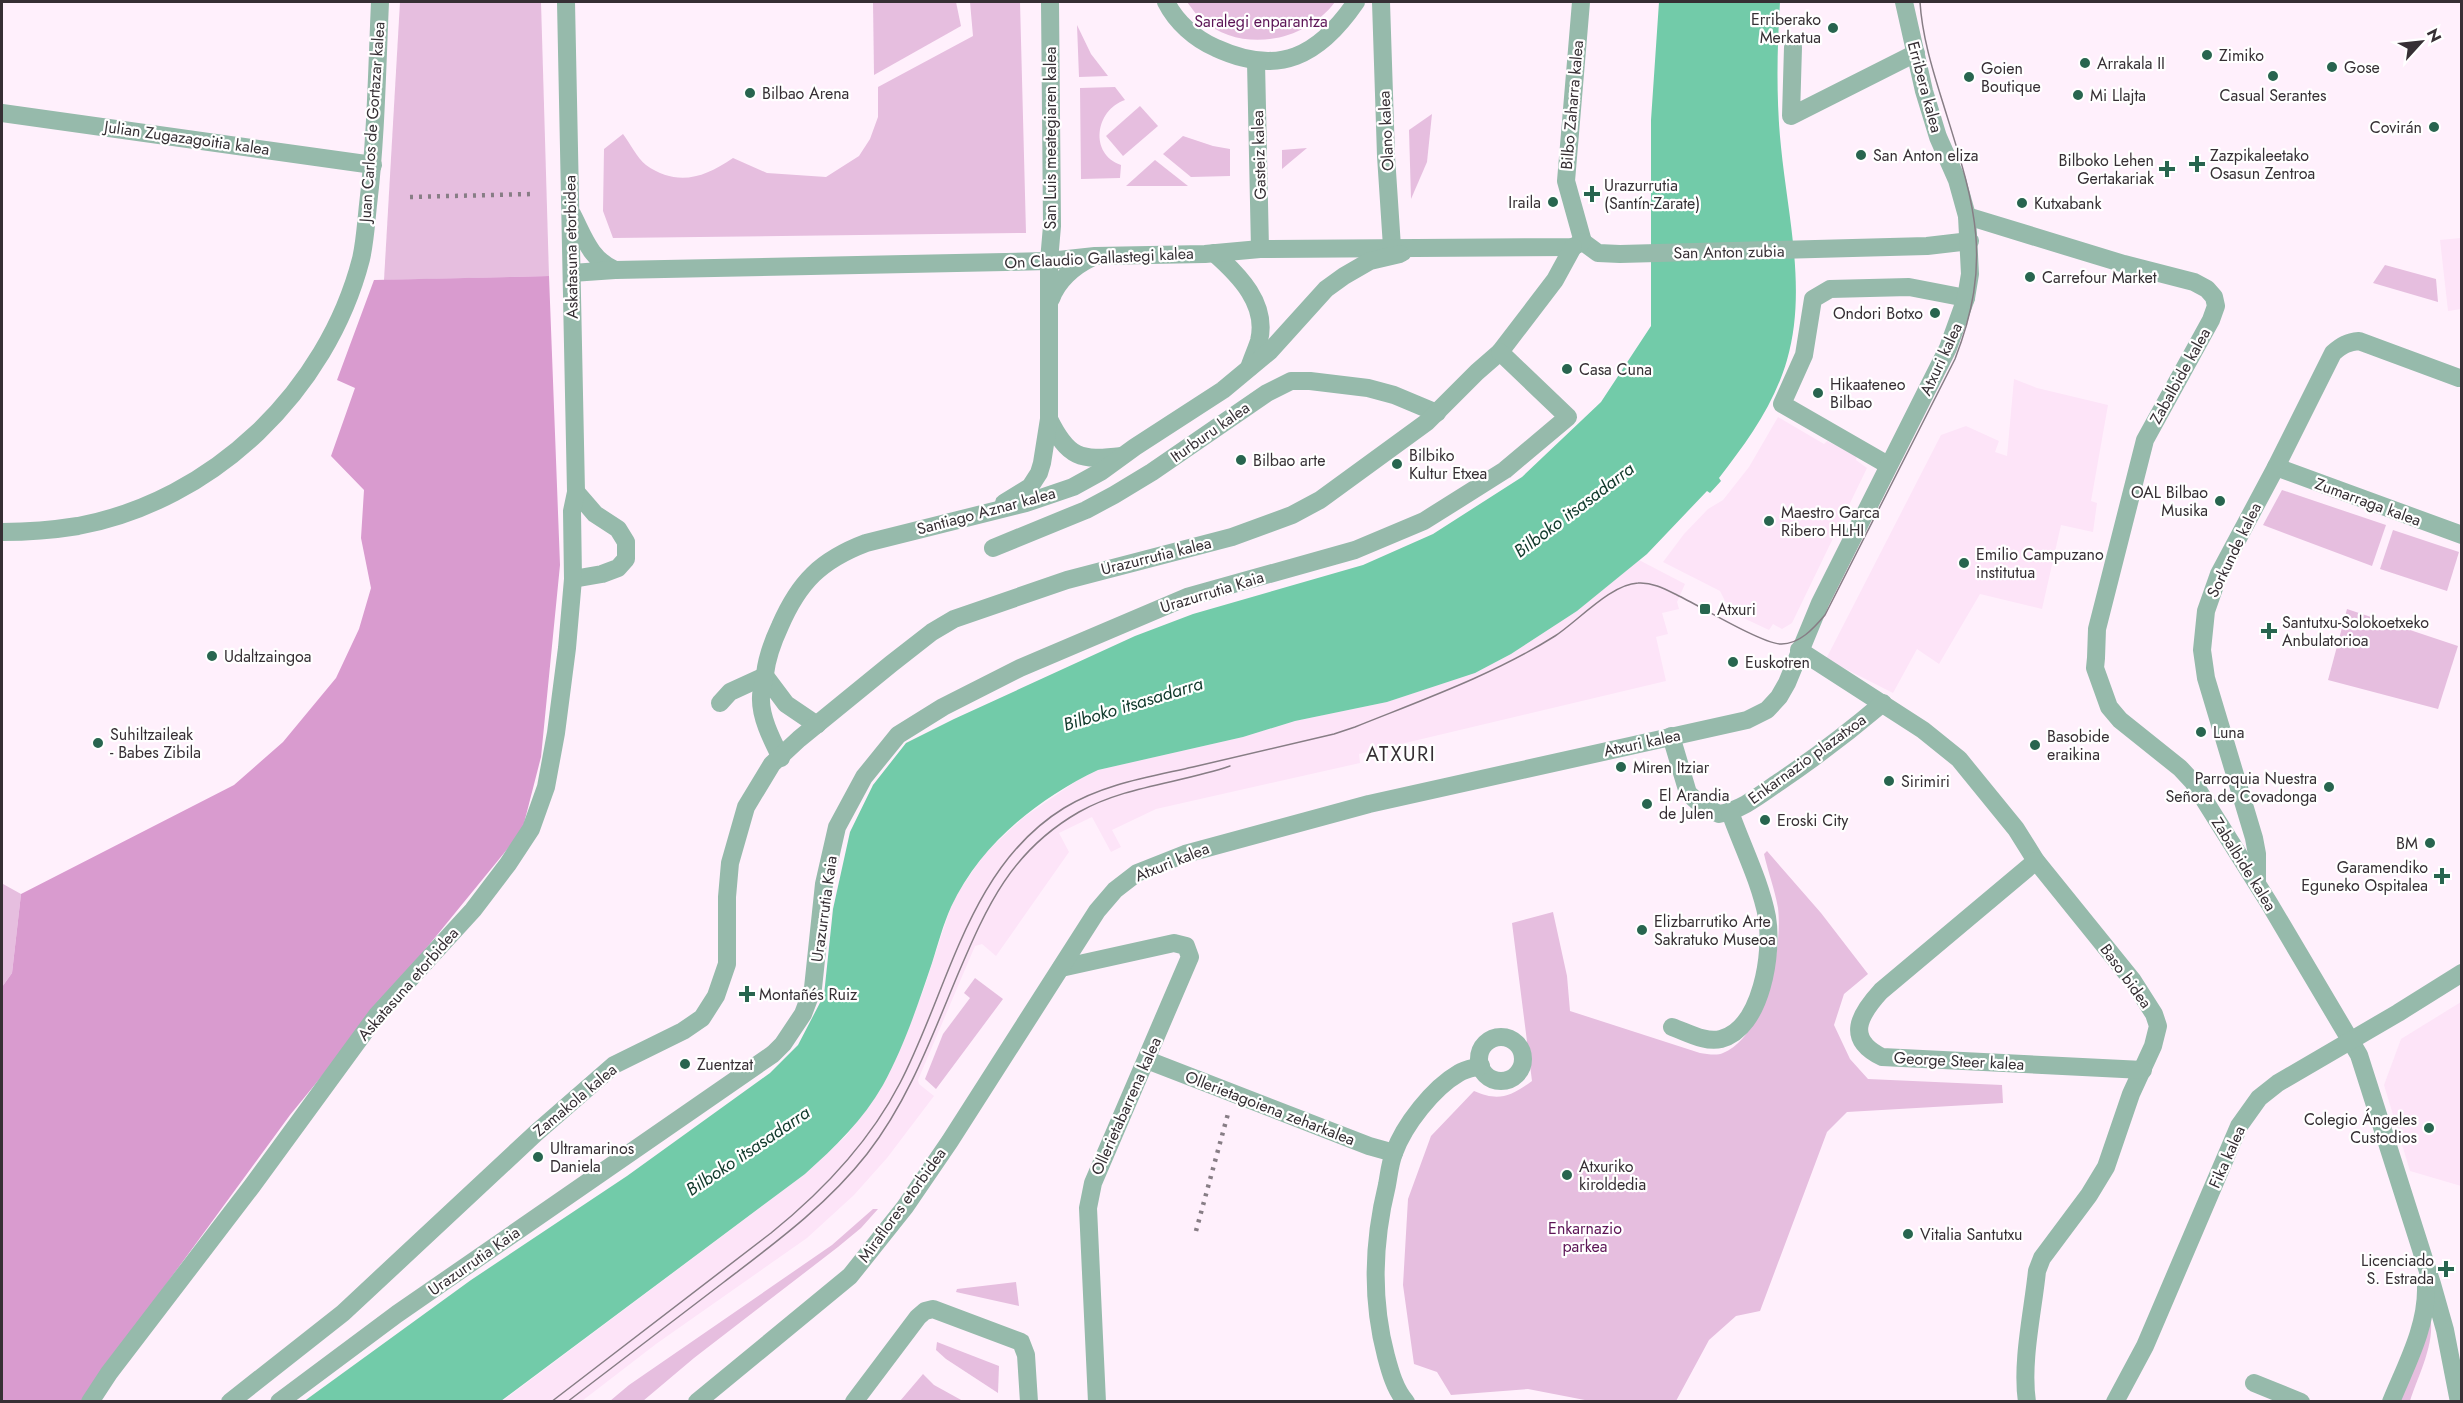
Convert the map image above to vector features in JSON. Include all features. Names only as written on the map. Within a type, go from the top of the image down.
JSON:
[{"type":"street","name":"Juan Carlos de Gortazar kalea","points":[[2,532],[41,531],[80,525],[139,508],[177,491],[216,467],[247,443],[307,376],[332,335],[350,295],[361,258],[373,165],[380,2]]},
{"type":"street","name":"Askatasuna etorbidea","points":[[90,1401],[377,1015],[473,910],[508,864],[531,829],[546,787],[556,733],[567,648],[573,579],[572,511],[576,492],[567,2]]},
{"type":"street","name":"San Luis meategiaren kalea","points":[[989,511],[1030,486],[1039,473],[1050,419],[1049,261],[1052,226],[1050,2]]},
{"type":"street","points":[[1166,2],[1172,14],[1203,42],[1233,56],[1256,62],[1279,62],[1295,57],[1319,43],[1344,20],[1356,2]]},
{"type":"street","name":"Olano kalea","points":[[1381,2],[1386,156],[1406,249]]},
{"type":"street","name":"Bilbo Zaharra kalea","points":[[1578,244],[1575,207],[1566,180],[1566,170],[1581,2]]},
{"type":"street","name":"Erribera kalea","points":[[1904,2],[1924,91],[1938,137],[1957,180],[1967,216],[1970,241]]},
{"type":"street","points":[[1792,47],[1791,116],[1916,53]]},
{"type":"street","name":"Gasteiz kalea","points":[[1256,62],[1260,249]]},
{"type":"street","name":"Julian Zugazagoitia kalea","points":[[2,112],[373,165]]},
{"type":"street","points":[[570,209],[589,247],[602,264],[615,270]]},
{"type":"street","name":"Zabalbide kalea","points":[[1967,216],[2124,264],[2178,277],[2207,289],[2214,297],[2216,306],[2211,320],[2145,440],[2097,628],[2095,668],[2109,707],[2120,720],[2180,768],[2193,782],[2257,883],[2359,1056],[2445,1330],[2459,1401]]},
{"type":"street","name":"San Anton zubia","points":[[1620,254],[1927,246],[1970,241]]},
{"type":"street","name":"Atxuri kalea","points":[[1061,968],[1089,921],[1115,890],[1137,873],[1185,854],[1369,804],[1747,720],[1767,710],[1779,697],[1786,683],[1799,650],[1888,465],[1948,348],[1966,298],[1970,274],[1970,241]]},
{"type":"street","name":"On Claudio Gallastegi kalea","points":[[572,273],[615,270],[1049,261],[1095,256],[1214,253],[1260,249],[1406,249],[1578,244],[1598,253],[1620,254]]},
{"type":"street","name":"Urazurrutia kalea","points":[[799,740],[924,638],[954,619],[1067,580],[1232,537],[1292,515],[1320,500],[1437,413],[1500,352],[1556,280],[1578,244]]},
{"type":"street","name":"Santiago Aznar kalea","points":[[781,758],[769,733],[761,697],[766,664],[789,604],[803,584],[824,563],[842,551],[866,543],[1026,503],[1073,487],[1223,390],[1270,351],[1326,289],[1370,261],[1406,249]]},
{"type":"street","points":[[1214,253],[1238,274],[1252,294],[1259,313],[1260,339],[1248,370]]},
{"type":"street","points":[[1049,305],[1054,288],[1063,278],[1081,262],[1095,256]]},
{"type":"street","points":[[1888,465],[1782,404],[1804,355],[1813,299],[1830,289],[1909,286],[1966,298]]},
{"type":"street","name":"Sorkunde kalea","points":[[2257,883],[2257,854],[2254,838],[2206,678],[2202,650],[2206,611],[2219,574],[2333,353],[2348,342],[2360,341],[2459,378]]},
{"type":"street","name":"Urazurrutia Kaia","points":[[279,1401],[397,1314],[647,1143],[765,1060],[783,1044],[803,1014],[813,988],[824,884],[837,827],[864,777],[898,735],[943,707],[1020,668],[1187,597],[1355,550],[1424,521],[1505,470],[1568,417],[1500,352]]},
{"type":"street","name":"Iturburu kalea","points":[[993,548],[1086,510],[1114,495],[1152,472],[1268,393],[1291,381],[1368,388],[1394,395],[1437,413]]},
{"type":"street","name":"San Luis meategiaren kalea","points":[[1050,419],[1061,443],[1076,453],[1094,459],[1123,456]]},
{"type":"street","name":"Zumarraga kalea","points":[[2276,467],[2462,535]]},
{"type":"street","points":[[573,579],[618,568],[626,559],[626,542],[618,529],[595,514],[576,492]]},
{"type":"street","name":"Baso bidea","points":[[1799,650],[1923,730],[1959,759],[2016,829],[2036,861],[2133,981],[2154,1014],[2158,1026],[2150,1057],[2127,1105],[2106,1167],[2089,1195],[2042,1258],[2037,1271],[2027,1364],[2027,1401]]},
{"type":"street","points":[[720,703],[730,692],[765,676],[786,704],[817,724]]},
{"type":"street","name":"Enkarnazio plazatxoa","points":[[1671,736],[1688,793],[1701,805],[1719,814],[1730,812],[1748,803],[1834,743],[1883,703]]},
{"type":"street","name":"Zamakola kalea","points":[[230,1401],[343,1313],[536,1133],[614,1065],[683,1031],[702,1017],[716,996],[727,963],[727,897],[730,863],[746,807],[772,764],[799,740]]},
{"type":"street","points":[[1672,1027],[1709,1040],[1721,1039],[1735,1032],[1753,1010],[1766,970],[1767,917],[1730,812]]},
{"type":"street","name":"George Steer kalea","points":[[2036,861],[1881,991],[1865,1009],[1859,1028],[1861,1041],[1868,1051],[1882,1058],[2143,1070]]},
{"type":"street","name":"Ollerietabarrena kalea","points":[[1061,968],[1174,943],[1186,946],[1190,957],[1093,1183],[1088,1208],[1097,1401]]},
{"type":"street","name":"Miraflores etorbidea","points":[[697,1401],[850,1276],[905,1207],[1015,1042],[1061,968]]},
{"type":"street","name":"Fika kalea","points":[[2115,1401],[2145,1346],[2239,1126],[2259,1098],[2278,1083],[2462,973]]},
{"type":"street","name":"Ollerietagoiena zeharkalea","points":[[1147,1060],[1369,1146],[1394,1153]]},
{"type":"street","points":[[1406,1401],[1391,1373],[1382,1338],[1375,1291],[1375,1256],[1382,1206],[1394,1153],[1409,1126],[1435,1090],[1461,1072],[1481,1066]]},
{"type":"street","points":[[2391,1401],[2427,1308],[2426,1270]]},
{"type":"street","points":[[854,1401],[918,1317],[925,1311],[933,1309],[1020,1342],[1026,1355],[1029,1401]]},
{"type":"street","points":[[2254,1383],[2301,1401]]},
{"type":"shaded area","points":[[2461,238],[2461,309],[2448,311],[2440,240]]},
{"type":"shaded area","points":[[549,276],[560,565],[541,757],[522,831],[290,1115],[137,1324],[84,1401],[2,1402],[2,987],[12,973],[21,894],[234,785],[283,742],[336,678],[359,629],[371,588],[361,538],[364,490],[331,456],[355,388],[337,380],[374,280]]},
{"type":"shaded area","name":"Emilio Campuzano institutua","points":[[2014,379],[2037,388],[2108,405],[2091,501],[2097,503],[2093,532],[2061,525],[2042,609],[1980,594],[1939,664],[1917,649],[1893,693],[1826,659],[1941,435],[1966,426],[1999,441],[1995,452],[2007,456]]},
{"type":"shaded area","name":"Maestro Garca Ribero HLHI","points":[[1778,417],[1824,444],[1827,441],[1857,456],[1856,460],[1867,468],[1792,623],[1782,629],[1773,624],[1769,630],[1737,615],[1740,611],[1725,601],[1720,591],[1663,562],[1684,534],[1708,509],[1723,500],[1749,467]]},
{"type":"shaded area","points":[[1639,560],[1685,584],[1677,602],[1679,609],[1662,613],[1668,634],[1656,637],[1666,681],[1359,754],[1360,763],[1156,809],[1112,830],[1121,847],[1111,852],[1092,817],[1059,833],[1069,852],[996,956],[982,944],[975,946],[918,1080],[919,1084],[934,1096],[887,1158],[854,1195],[807,1238],[656,1344],[582,1401],[501,1402],[805,1174],[846,1136],[881,1087],[895,1060],[923,991],[950,909],[959,891],[985,853],[1024,817],[1078,780],[1098,770],[1243,737],[1295,721],[1387,702],[1475,673],[1511,654],[1577,611]]},
{"type":"shaded area","name":"Colegio Ángeles Custodios","points":[[2461,1002],[2461,1186],[2410,1171],[2384,1085],[2401,1039]]},
{"type":"green space","points":[[400,2],[541,2],[549,276],[384,280]]},
{"type":"green space","points":[[873,2],[956,2],[961,26],[874,75]]},
{"type":"green space","points":[[970,2],[1020,2],[1026,233],[613,238],[603,211],[604,149],[623,134],[646,165],[669,176],[680,178],[701,175],[733,158],[767,173],[826,177],[859,156],[870,139],[878,117],[878,87],[973,36]]},
{"type":"green space","name":"Saralegi enparantza","points":[[1187,2],[1335,2],[1322,16],[1290,34],[1272,39],[1254,40],[1218,31],[1200,18]]},
{"type":"green space","points":[[1077,25],[1091,54],[1108,76],[1079,77]]},
{"type":"green space","points":[[1115,87],[1125,100],[1115,105],[1107,113],[1102,122],[1100,142],[1104,152],[1121,165],[1120,178],[1081,179],[1080,88]]},
{"type":"green space","points":[[1140,106],[1158,126],[1123,156],[1106,136]]},
{"type":"green space","points":[[1432,114],[1427,162],[1411,199],[1409,130]]},
{"type":"green space","points":[[1183,136],[1230,149],[1230,176],[1191,177],[1163,154]]},
{"type":"green space","points":[[1307,148],[1282,169],[1282,150]]},
{"type":"green space","points":[[1155,160],[1188,186],[1126,186]]},
{"type":"green space","points":[[2385,265],[2436,279],[2438,302],[2373,283]]},
{"type":"green space","points":[[2282,490],[2386,525],[2372,566],[2263,525]]},
{"type":"green space","points":[[2393,530],[2459,552],[2447,591],[2380,569]]},
{"type":"green space","points":[[2347,609],[2458,646],[2438,709],[2328,680]]},
{"type":"green space","name":"Enkarnazio parkea","points":[[1767,851],[1821,913],[1868,974],[1844,994],[1834,1025],[1850,1059],[1868,1079],[2002,1085],[2003,1103],[1847,1112],[1827,1132],[1760,1311],[1736,1316],[1709,1340],[1676,1401],[1590,1401],[1528,1389],[1451,1395],[1437,1372],[1414,1364],[1403,1285],[1408,1199],[1431,1136],[1474,1091],[1491,1096],[1504,1096],[1532,1081],[1512,923],[1553,912],[1567,976],[1570,1011],[1700,1053],[1721,1054],[1738,1044],[1750,1029],[1768,990],[1774,967],[1779,925],[1778,908],[1764,854]]},
{"type":"green space","points":[[3,884],[21,894],[12,973],[2,987]]},
{"type":"green space","points":[[975,978],[1003,999],[936,1089],[925,1079],[943,1034],[970,998],[964,993]]},
{"type":"green space","points":[[873,1209],[878,1209],[861,1228],[694,1358],[643,1401],[610,1401],[629,1385],[832,1245]]},
{"type":"green space","points":[[1016,1282],[1019,1306],[956,1292],[957,1289]]},
{"type":"green space","points":[[2430,1316],[2431,1337],[2410,1401],[2398,1402]]},
{"type":"green space","points":[[937,1342],[999,1366],[998,1393],[946,1359],[936,1350]]},
{"type":"green space","points":[[923,1374],[934,1385],[963,1401],[900,1401]]},
{"type":"water","name":"Bilboko itsasadarra","points":[[1659,2],[1780,2],[1778,111],[1796,281],[1793,334],[1787,360],[1767,408],[1719,478],[1721,481],[1710,493],[1707,491],[1647,554],[1577,611],[1511,654],[1475,673],[1387,702],[1295,721],[1243,737],[1098,770],[1053,795],[1032,810],[994,844],[963,885],[948,914],[898,1056],[875,1098],[848,1133],[805,1174],[501,1401],[303,1402],[471,1280],[627,1176],[770,1073],[798,1045],[824,995],[833,909],[850,832],[873,785],[906,743],[1135,636],[1193,614],[1363,565],[1433,534],[1522,477],[1601,402],[1651,326],[1651,120]]},
{"type":"tram line","points":[[551,1402],[771,1233],[809,1200],[843,1165],[874,1126],[900,1083],[964,932],[983,896],[1005,863],[1031,833],[1064,808],[1094,793],[1127,782],[1334,734],[1355,727],[1507,663],[1555,636],[1606,596],[1628,585],[1643,583],[1658,586],[1770,642],[1780,644],[1794,642],[1816,625],[1825,615],[1955,359],[1967,322],[1974,289],[1977,258],[1970,199],[1928,51],[1920,2]]},
{"type":"tram line","points":[[567,1402],[781,1238],[818,1207],[867,1154],[907,1090],[991,903],[1018,862],[1035,844],[1055,827],[1097,803],[1115,796],[1230,766]]},
{"type":"railway","points":[[410,197],[533,194]]},
{"type":"railway","points":[[1196,1231],[1229,1110]]},
{"type":"place","name":"Erriberako Merkatua","points":[[1833,28]]},
{"type":"place","name":"Zimiko","points":[[2207,55]]},
{"type":"place","name":"Arrakala II","points":[[2085,63]]},
{"type":"place","name":"Gose","points":[[2332,67]]},
{"type":"place","name":"Casual Serantes","points":[[2273,76]]},
{"type":"place","name":"Goien Boutique","points":[[1969,77]]},
{"type":"place","name":"Bilbao Arena","points":[[750,93]]},
{"type":"place","name":"Mi Llajta","points":[[2078,95]]},
{"type":"place","name":"Covirán","points":[[2434,127]]},
{"type":"place","name":"San Anton eliza","points":[[1861,155]]},
{"type":"place","name":"Zazpikaleetako Osasun Zentroa","points":[[2197,164]]},
{"type":"place","name":"Bilboko Lehen Gertakariak","points":[[2167,169]]},
{"type":"place","name":"Urazurrutia (Santín-Zarate)","points":[[1592,194]]},
{"type":"place","name":"Iraila","points":[[1553,202]]},
{"type":"place","name":"Kutxabank","points":[[2022,203]]},
{"type":"place","name":"Carrefour Market","points":[[2030,277]]},
{"type":"place","name":"Ondori Botxo","points":[[1935,313]]},
{"type":"place","name":"Casa Cuna","points":[[1567,369]]},
{"type":"place","name":"Hikaateneo Bilbao","points":[[1818,393]]},
{"type":"place","name":"Bilbao arte","points":[[1241,460]]},
{"type":"place","name":"Bilbiko Kultur Etxea","points":[[1397,464]]},
{"type":"place","name":"OAL Bilbao Musika","points":[[2220,501]]},
{"type":"place","name":"Maestro Garca Ribero HLHI","points":[[1769,521]]},
{"type":"place","name":"Emilio Campuzano institutua","points":[[1964,563]]},
{"type":"place","name":"Atxuri","points":[[1705,609]]},
{"type":"place","name":"Santutxu-Solokoetxeko Anbulatorioa","points":[[2269,631]]},
{"type":"place","name":"Udaltzaingoa","points":[[212,656]]},
{"type":"place","name":"Euskotren","points":[[1733,662]]},
{"type":"place","name":"Luna","points":[[2201,732]]},
{"type":"place","name":"Suhiltzaileak - Babes Zibila","points":[[98,743]]},
{"type":"place","name":"Basobide eraikina","points":[[2035,745]]},
{"type":"place","name":"Miren Itziar","points":[[1621,767]]},
{"type":"place","name":"Sirimiri","points":[[1889,781]]},
{"type":"place","name":"Parroquia Nuestra Señora de Covadonga","points":[[2329,787]]},
{"type":"place","name":"El Arandia de Julen","points":[[1647,804]]},
{"type":"place","name":"Eroski City","points":[[1765,820]]},
{"type":"place","name":"BM","points":[[2430,843]]},
{"type":"place","name":"Garamendiko Eguneko Ospitalea","points":[[2442,876]]},
{"type":"place","name":"Elizbarrutiko Arte Sakratuko Museoa","points":[[1642,930]]},
{"type":"place","name":"Montañés Ruiz","points":[[747,994]]},
{"type":"place","name":"Zuentzat","points":[[685,1064]]},
{"type":"place","name":"Colegio Ángeles Custodios","points":[[2429,1128]]},
{"type":"place","name":"Ultramarinos Daniela","points":[[538,1157]]},
{"type":"place","name":"Atxuriko kiroldedia","points":[[1567,1175]]},
{"type":"place","name":"Vitalia Santutxu","points":[[1908,1234]]},
{"type":"place","name":"Licenciado S. Estrada","points":[[2446,1269]]},
{"type":"district","name":"ATXURI","points":[[1401,754]]}]
